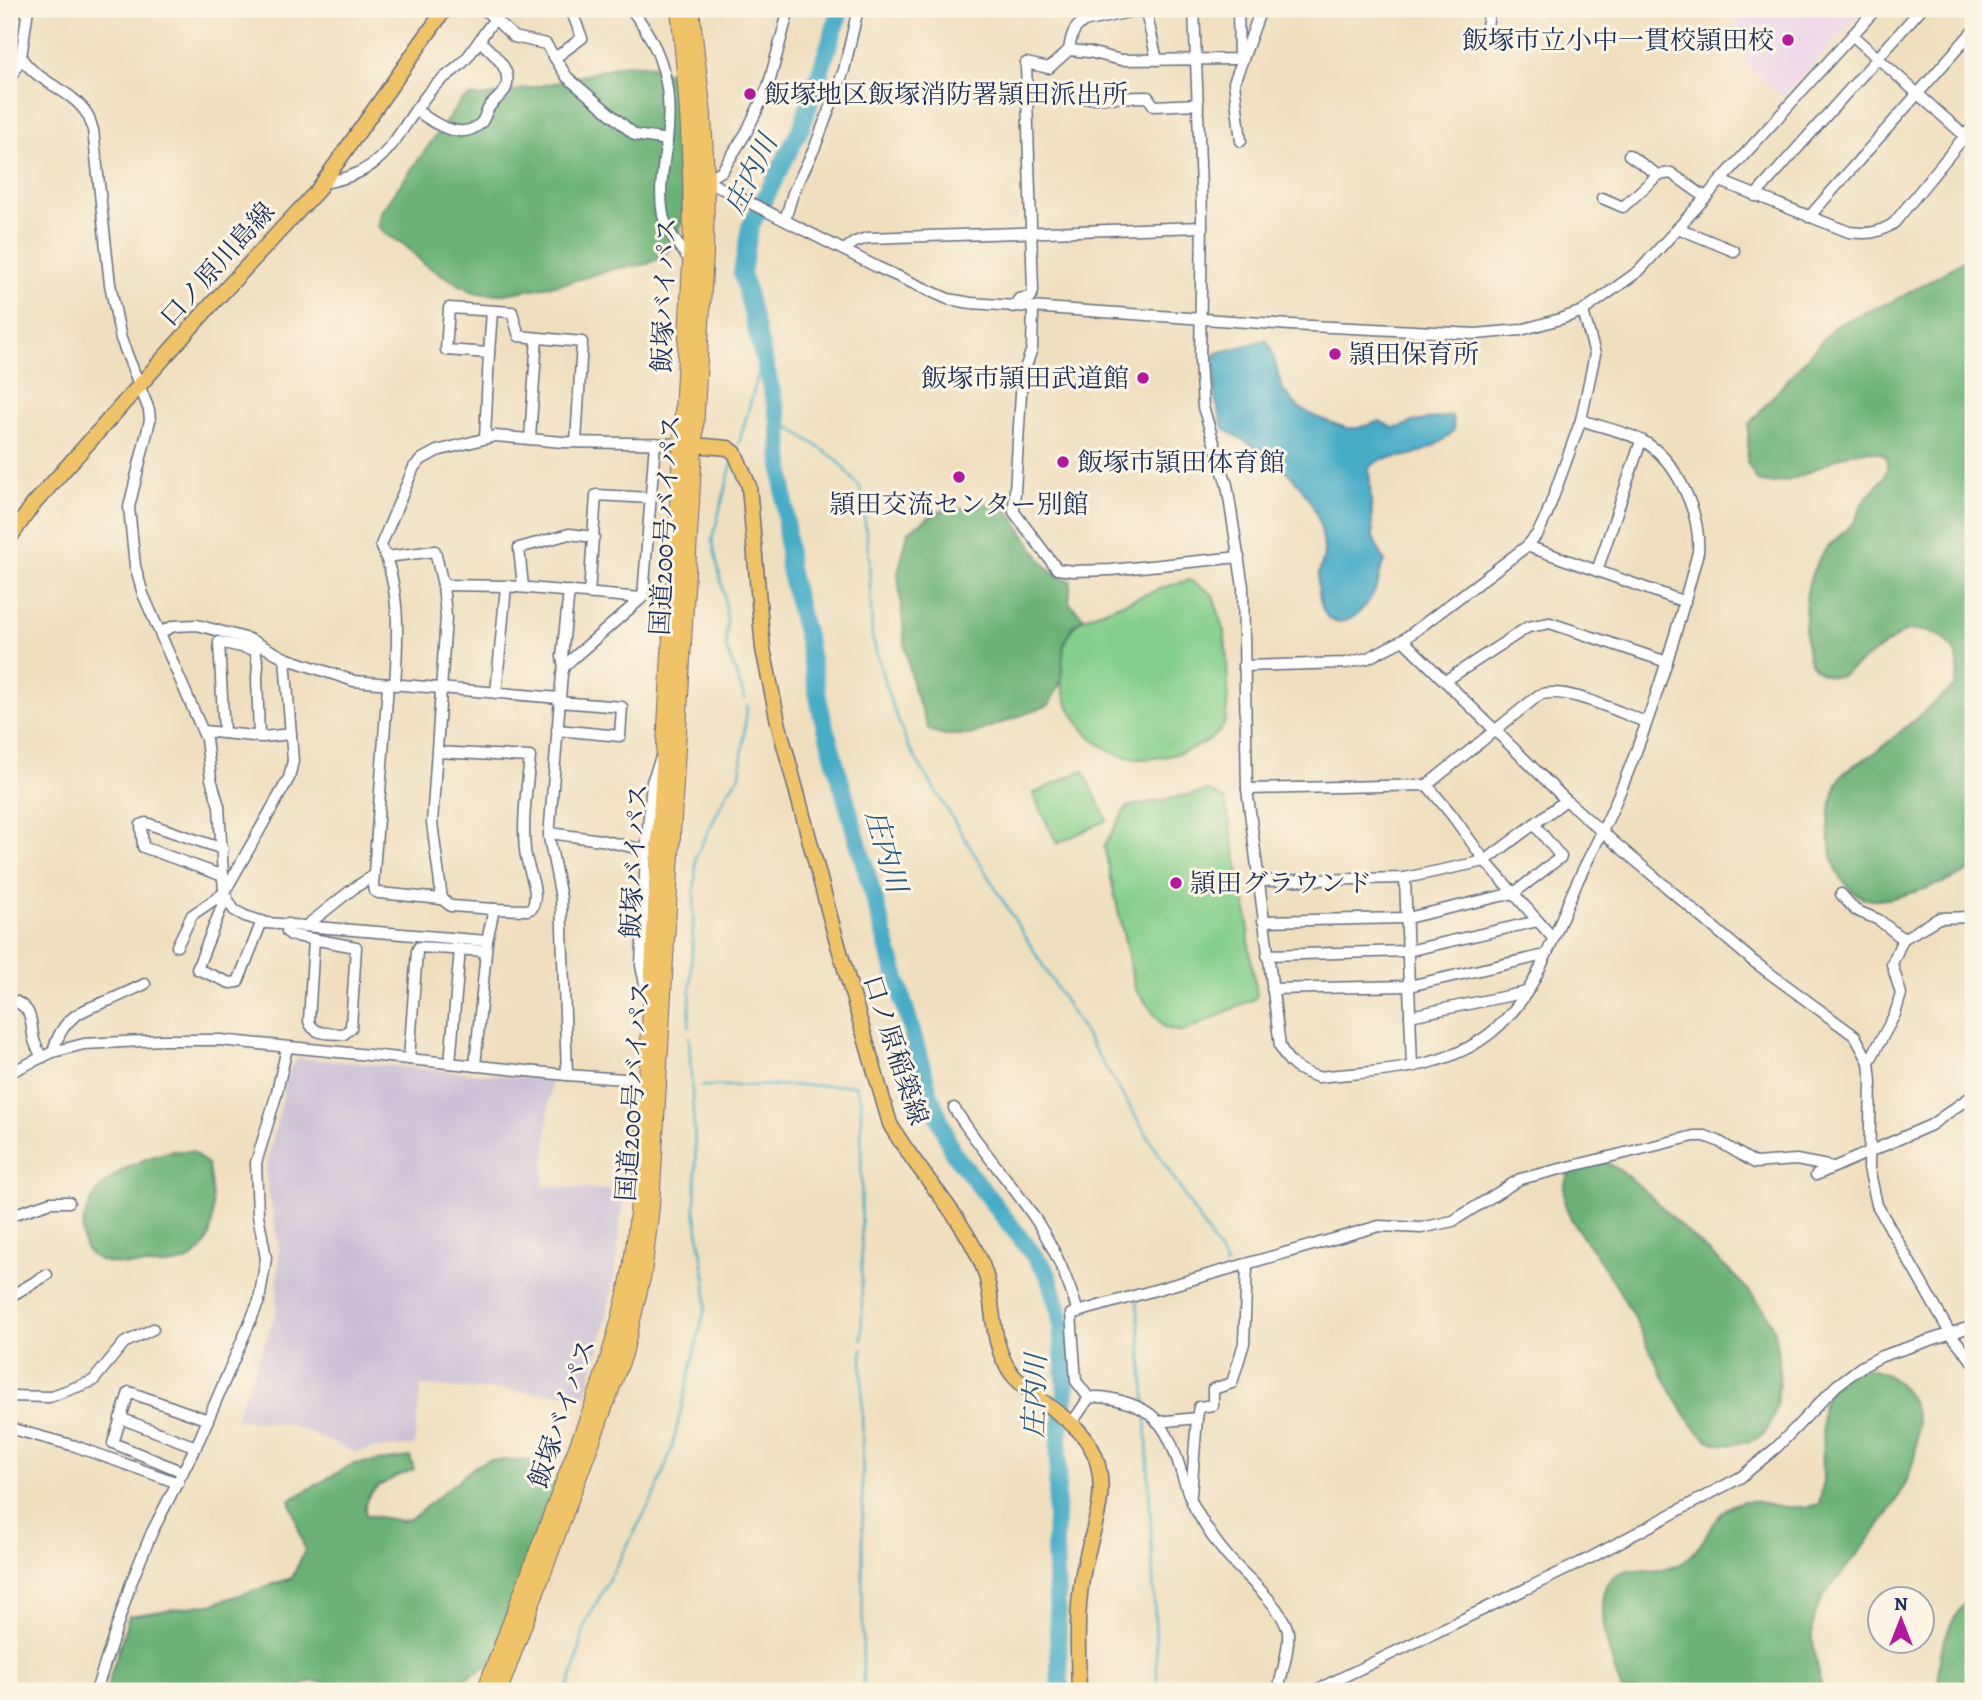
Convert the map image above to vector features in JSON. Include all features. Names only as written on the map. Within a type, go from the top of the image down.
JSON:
[{"type":"highway","name":"飯塚バイパス","points":[[485,1691],[612,1349],[632,1263],[638,1213],[653,1081],[652,852],[664,749],[687,444],[691,263],[700,179],[679,9]]},
{"type":"highway","name":"国道200号バイパス","points":[[499,1691],[624,1354],[643,1274],[651,1207],[653,1081],[687,444],[705,253],[700,179],[703,115],[691,9]]},
{"type":"main road","name":"口ノ原川島線","points":[[9,539],[25,514],[323,183],[445,9]]},
{"type":"main road","name":"口ノ原稲築線","points":[[687,444],[728,448],[735,453],[748,486],[763,649],[778,722],[839,951],[890,1124],[902,1146],[960,1223],[982,1264],[1001,1355],[1009,1370],[1023,1385],[1071,1424],[1093,1448],[1101,1478],[1099,1508],[1079,1599],[1079,1691]]},
{"type":"street","points":[[9,29],[13,9]]},
{"type":"street","points":[[9,82],[21,57],[29,9]]},
{"type":"street","points":[[484,9],[514,37],[546,44],[567,78],[635,135],[667,140]]},
{"type":"street","points":[[323,183],[343,179],[371,167],[382,158],[431,90],[453,73],[480,41],[493,19],[507,9]]},
{"type":"street","points":[[555,58],[582,38],[568,9]]},
{"type":"street","points":[[631,9],[649,33],[662,63],[668,87],[667,140],[662,174],[663,216],[691,263]]},
{"type":"street","points":[[700,179],[722,171],[746,133],[772,76],[789,9]]},
{"type":"street","points":[[784,219],[844,70],[858,9]]},
{"type":"street","points":[[1194,9],[1202,228],[1200,361],[1203,407],[1227,485],[1243,587],[1247,789],[1280,1046],[1286,1060],[1301,1072],[1318,1077],[1436,1062],[1480,1041],[1503,1024],[1527,992],[1612,811],[1667,662],[1699,552],[1700,534],[1695,512],[1668,462],[1641,440],[1581,420]]},
{"type":"street","points":[[1238,9],[1241,59]]},
{"type":"street","points":[[1241,141],[1234,82],[1261,9]]},
{"type":"street","points":[[1485,38],[1490,9]]},
{"type":"street","points":[[700,179],[948,299],[1033,308],[1290,325],[1476,334],[1521,330],[1583,311],[1639,271],[1876,9]]},
{"type":"street","points":[[1755,196],[1921,9]]},
{"type":"street","points":[[1013,306],[1020,299],[1031,297],[1033,291],[1026,63],[1049,68],[1069,50],[1072,33],[1083,22],[1134,12],[1146,12],[1157,60]]},
{"type":"street","points":[[1810,217],[1973,32]]},
{"type":"street","points":[[1852,35],[1965,136]]},
{"type":"street","points":[[416,110],[446,129],[474,128],[482,122],[486,111],[506,88],[508,80],[503,66],[480,41]]},
{"type":"street","points":[[1069,50],[1121,60],[1241,59]]},
{"type":"street","points":[[21,57],[32,69],[77,103],[87,114],[93,130],[110,284],[121,338],[150,419],[129,508],[131,538],[143,594],[204,732],[211,779],[219,806],[225,895],[234,910],[262,921],[486,946]]},
{"type":"street","points":[[1084,98],[1148,97],[1154,106],[1198,104]]},
{"type":"street","points":[[1720,181],[1849,232],[1867,234],[1885,230],[1894,223],[1973,126]]},
{"type":"street","points":[[1629,155],[1658,175]]},
{"type":"street","points":[[1602,198],[1623,207],[1658,175],[1671,173],[1704,197]]},
{"type":"street","points":[[844,250],[855,242],[867,239],[1202,228]]},
{"type":"street","points":[[1678,228],[1734,251]]},
{"type":"street","points":[[1033,308],[1032,349],[1023,377],[1014,512],[1056,569],[1111,570],[1239,557]]},
{"type":"street","points":[[489,353],[446,350],[449,309],[512,312],[519,336],[582,342],[576,442]]},
{"type":"street","points":[[485,438],[492,311]]},
{"type":"street","points":[[1243,666],[1346,663],[1368,658],[1404,639],[1527,546],[1538,533],[1547,514],[1581,420],[1595,354],[1583,311]]},
{"type":"street","points":[[530,438],[537,338]]},
{"type":"street","points":[[437,752],[530,757],[524,835],[525,853],[535,896],[532,908],[527,910],[452,906],[442,899],[379,894],[374,891],[373,877],[399,630],[386,557],[381,545],[414,467],[437,451],[503,435],[576,442],[687,444]]},
{"type":"street","points":[[1597,571],[1641,440]]},
{"type":"street","points":[[564,667],[642,598],[645,590],[655,443]]},
{"type":"street","points":[[589,594],[596,495],[651,498]]},
{"type":"street","points":[[523,587],[519,548],[569,534],[594,537]]},
{"type":"street","points":[[1527,546],[1685,601]]},
{"type":"street","points":[[386,557],[435,551],[443,585],[446,617],[432,823],[442,899]]},
{"type":"street","points":[[443,585],[523,587],[642,598]]},
{"type":"street","points":[[496,693],[506,586]]},
{"type":"street","points":[[567,1074],[561,898],[549,833],[569,591]]},
{"type":"street","points":[[1445,681],[1528,627],[1541,623],[1567,627],[1667,662]]},
{"type":"street","points":[[161,632],[184,624],[255,650],[258,665],[259,737]]},
{"type":"street","points":[[219,636],[249,639],[285,658],[354,681],[622,707],[620,736],[557,730]]},
{"type":"street","points":[[219,636],[224,733]]},
{"type":"street","points":[[1404,639],[1566,800],[1601,831],[1753,961],[1846,1027],[1860,1042],[1869,1062],[1871,1082],[1868,1152],[1871,1184],[1877,1205],[1950,1333],[1973,1362]]},
{"type":"street","points":[[262,921],[237,982],[230,983],[197,970],[225,895],[289,778],[293,761],[285,658]]},
{"type":"street","points":[[1247,789],[1427,785],[1539,695],[1553,692],[1563,692],[1646,722]]},
{"type":"street","points":[[204,732],[259,737],[291,734]]},
{"type":"street","points":[[1427,785],[1485,861],[1553,938]]},
{"type":"street","points":[[1258,881],[1405,878],[1485,861],[1566,800]]},
{"type":"street","points":[[223,849],[146,824],[141,825],[142,847],[223,876]]},
{"type":"street","points":[[1263,921],[1407,918],[1514,893],[1561,857],[1534,824]]},
{"type":"street","points":[[549,833],[652,852]]},
{"type":"street","points":[[306,926],[354,888],[373,877]]},
{"type":"street","points":[[1405,878],[1412,1066]]},
{"type":"street","points":[[1842,894],[1855,910],[1879,920],[1903,939]]},
{"type":"street","points":[[177,946],[192,915],[225,895]]},
{"type":"street","points":[[475,1066],[486,946],[494,909]]},
{"type":"street","points":[[1869,1062],[1895,1014],[1901,994],[1892,964],[1903,939],[1939,918],[1973,917]]},
{"type":"street","points":[[1268,955],[1408,951],[1538,921]]},
{"type":"street","points":[[288,924],[287,932],[291,935],[356,947],[351,1028],[344,1034],[316,1032],[311,1028],[309,1021],[314,939]]},
{"type":"street","points":[[409,1059],[419,947],[460,949],[486,946]]},
{"type":"street","points":[[450,1063],[460,949]]},
{"type":"street","points":[[1272,989],[1409,986],[1545,955]]},
{"type":"street","points":[[48,1054],[68,1020],[90,1006],[111,1000],[145,984]]},
{"type":"street","points":[[1410,1016],[1527,992]]},
{"type":"street","points":[[9,999],[23,1004],[29,1010],[36,1048],[48,1054]]},
{"type":"street","points":[[9,1073],[48,1054],[84,1044],[220,1040],[653,1081]]},
{"type":"street","points":[[96,1691],[131,1583],[152,1532],[196,1447],[259,1301],[265,1258],[258,1216],[256,1163],[287,1048]]},
{"type":"street","points":[[1816,1175],[1931,1125],[1973,1095]]},
{"type":"street","points":[[954,1108],[970,1134],[1037,1222],[1059,1259],[1078,1312]]},
{"type":"street","points":[[1089,1398],[1076,1381],[1071,1314],[1379,1226],[1421,1228],[1453,1221],[1520,1179],[1694,1136],[1705,1136],[1718,1141],[1755,1163],[1796,1160],[1833,1167]]},
{"type":"street","points":[[9,1216],[51,1202],[69,1202]]},
{"type":"street","points":[[1191,1498],[1199,1407],[1213,1405],[1213,1389],[1232,1383],[1244,1343],[1247,1265]]},
{"type":"street","points":[[9,1297],[47,1275]]},
{"type":"street","points":[[1316,1691],[1590,1558],[1741,1477],[1776,1448],[1836,1387],[1861,1367],[1882,1356],[1973,1326]]},
{"type":"street","points":[[9,1396],[49,1397],[93,1381],[124,1343],[153,1329]]},
{"type":"street","points":[[181,1477],[113,1443],[129,1392],[208,1420]]},
{"type":"street","points":[[1071,1424],[1089,1398],[1104,1396],[1129,1404],[1151,1415],[1157,1422],[1169,1440],[1191,1498],[1210,1532],[1227,1556],[1279,1612],[1287,1626],[1278,1691]]},
{"type":"street","points":[[121,1418],[196,1447]]},
{"type":"street","points":[[1157,1422],[1198,1418]]},
{"type":"street","points":[[9,1428],[181,1477]]},
{"type":"shaded area","name":"飯塚市立小中一貫校頴田校","points":[[1731,9],[1864,9],[1783,97],[1748,67]]},
{"type":"shaded area","points":[[299,1058],[551,1080],[543,1186],[624,1191],[606,1321],[586,1395],[421,1386],[414,1446],[377,1448],[356,1453],[288,1424],[235,1419],[276,1313],[279,1249],[265,1172],[290,1067]]},
{"type":"green space","points":[[625,64],[654,66],[668,73],[676,86],[684,112],[684,217],[676,239],[664,256],[647,264],[613,269],[566,283],[505,294],[485,294],[471,291],[425,265],[405,245],[385,234],[378,226],[380,213],[461,101],[470,96],[483,97],[560,82]]},
{"type":"green space","points":[[1973,255],[1973,868],[1921,890],[1889,898],[1867,899],[1852,891],[1834,863],[1829,826],[1835,791],[1841,777],[1848,770],[1876,752],[1954,687],[1958,661],[1954,651],[1938,635],[1915,631],[1902,633],[1841,676],[1827,675],[1815,669],[1807,652],[1805,624],[1812,574],[1822,554],[1855,521],[1866,498],[1881,482],[1887,470],[1885,455],[1869,451],[1854,453],[1789,480],[1773,483],[1757,481],[1747,462],[1749,424],[1833,328],[1903,296]]},
{"type":"green space","points":[[992,501],[1007,509],[1052,573],[1071,581],[1069,602],[1084,618],[1072,626],[1064,645],[1061,682],[1049,705],[970,735],[944,735],[929,730],[913,688],[905,644],[898,573],[908,532],[938,511],[977,507]]},
{"type":"green space","points":[[1189,580],[1213,596],[1223,627],[1228,694],[1223,726],[1206,742],[1186,751],[1138,759],[1116,753],[1089,736],[1070,709],[1061,679],[1062,656],[1067,638],[1084,618]]},
{"type":"green space","points":[[1083,770],[1107,820],[1057,844],[1033,794]]},
{"type":"green space","name":"頴田グラウンド","points":[[1209,791],[1225,800],[1248,920],[1249,946],[1257,995],[1254,999],[1183,1032],[1165,1028],[1135,988],[1104,846],[1127,807]]},
{"type":"green space","points":[[172,1151],[192,1151],[208,1165],[212,1203],[211,1229],[200,1251],[184,1262],[164,1265],[113,1263],[91,1255],[84,1245],[82,1229],[95,1196],[105,1184],[129,1167]]},
{"type":"green space","points":[[1606,1162],[1638,1185],[1726,1268],[1764,1309],[1777,1342],[1779,1387],[1773,1417],[1767,1429],[1757,1439],[1737,1444],[1718,1443],[1707,1439],[1696,1430],[1669,1388],[1622,1296],[1572,1222],[1564,1192],[1571,1169]]},
{"type":"green space","points":[[1846,1368],[1878,1371],[1898,1383],[1913,1404],[1917,1434],[1915,1453],[1903,1489],[1882,1523],[1829,1589],[1816,1612],[1813,1641],[1823,1691],[1622,1691],[1607,1642],[1604,1622],[1603,1603],[1607,1587],[1616,1575],[1631,1570],[1660,1569],[1681,1563],[1695,1552],[1722,1513],[1740,1502],[1754,1501],[1793,1507],[1819,1504],[1823,1485],[1822,1407],[1833,1380]]},
{"type":"green space","points":[[410,1457],[414,1469],[388,1480],[373,1491],[367,1498],[366,1515],[402,1521],[411,1519],[474,1467],[487,1460],[529,1461],[553,1481],[560,1497],[495,1663],[450,1686],[426,1691],[388,1691],[311,1681],[296,1691],[106,1691],[129,1616],[215,1603],[292,1578],[305,1550],[290,1500],[353,1464]]},
{"type":"green space","points":[[1973,1594],[1973,1691],[1941,1691],[1939,1665],[1945,1639],[1957,1614]]},
{"type":"water","points":[[1266,340],[1283,390],[1298,407],[1316,417],[1346,428],[1358,428],[1380,421],[1393,428],[1452,416],[1454,430],[1441,442],[1411,455],[1380,460],[1369,468],[1373,538],[1385,562],[1370,598],[1354,616],[1341,622],[1329,619],[1319,596],[1318,578],[1324,555],[1323,538],[1314,509],[1295,480],[1282,468],[1254,446],[1224,429],[1215,398],[1217,353]]},
{"type":"waterway","name":"庄内川","points":[[841,9],[802,126],[750,227],[742,273],[779,420],[789,569],[808,644],[821,712],[929,1092],[952,1151],[1047,1272],[1060,1314],[1066,1392],[1059,1438],[1055,1544],[1060,1691]]},
{"type":"waterway","points":[[739,443],[764,354]]},
{"type":"waterway","points":[[779,420],[836,459],[861,489],[869,558],[872,637],[889,697],[908,746],[1227,1265],[1225,1266]]},
{"type":"waterway","points":[[732,463],[712,540],[724,595],[726,647],[745,699]]},
{"type":"waterway","points":[[689,1027],[696,856],[728,791],[740,775],[747,706]]},
{"type":"waterway","points":[[566,1691],[574,1671],[586,1622],[656,1492],[672,1448],[706,1304],[706,1283],[695,1209],[696,1166],[689,1037]]},
{"type":"waterway","points":[[700,1086],[855,1085],[861,1102],[862,1339]]},
{"type":"waterway","points":[[1137,1300],[1146,1408]]},
{"type":"waterway","points":[[862,1349],[863,1691]]},
{"type":"waterway","points":[[1146,1415],[1158,1691]]},
{"type":"place","name":"飯塚市立小中一貫校頴田校","points":[[1788,40]]},
{"type":"place","name":"飯塚地区飯塚消防署頴田派出所","points":[[750,94]]},
{"type":"place","name":"頴田保育所","points":[[1335,354]]},
{"type":"place","name":"飯塚市頴田武道館","points":[[1143,378]]},
{"type":"place","name":"飯塚市頴田体育館","points":[[1063,462]]},
{"type":"place","name":"頴田交流センター別館","points":[[959,477]]},
{"type":"place","name":"頴田グラウンド","points":[[1176,883]]}]
